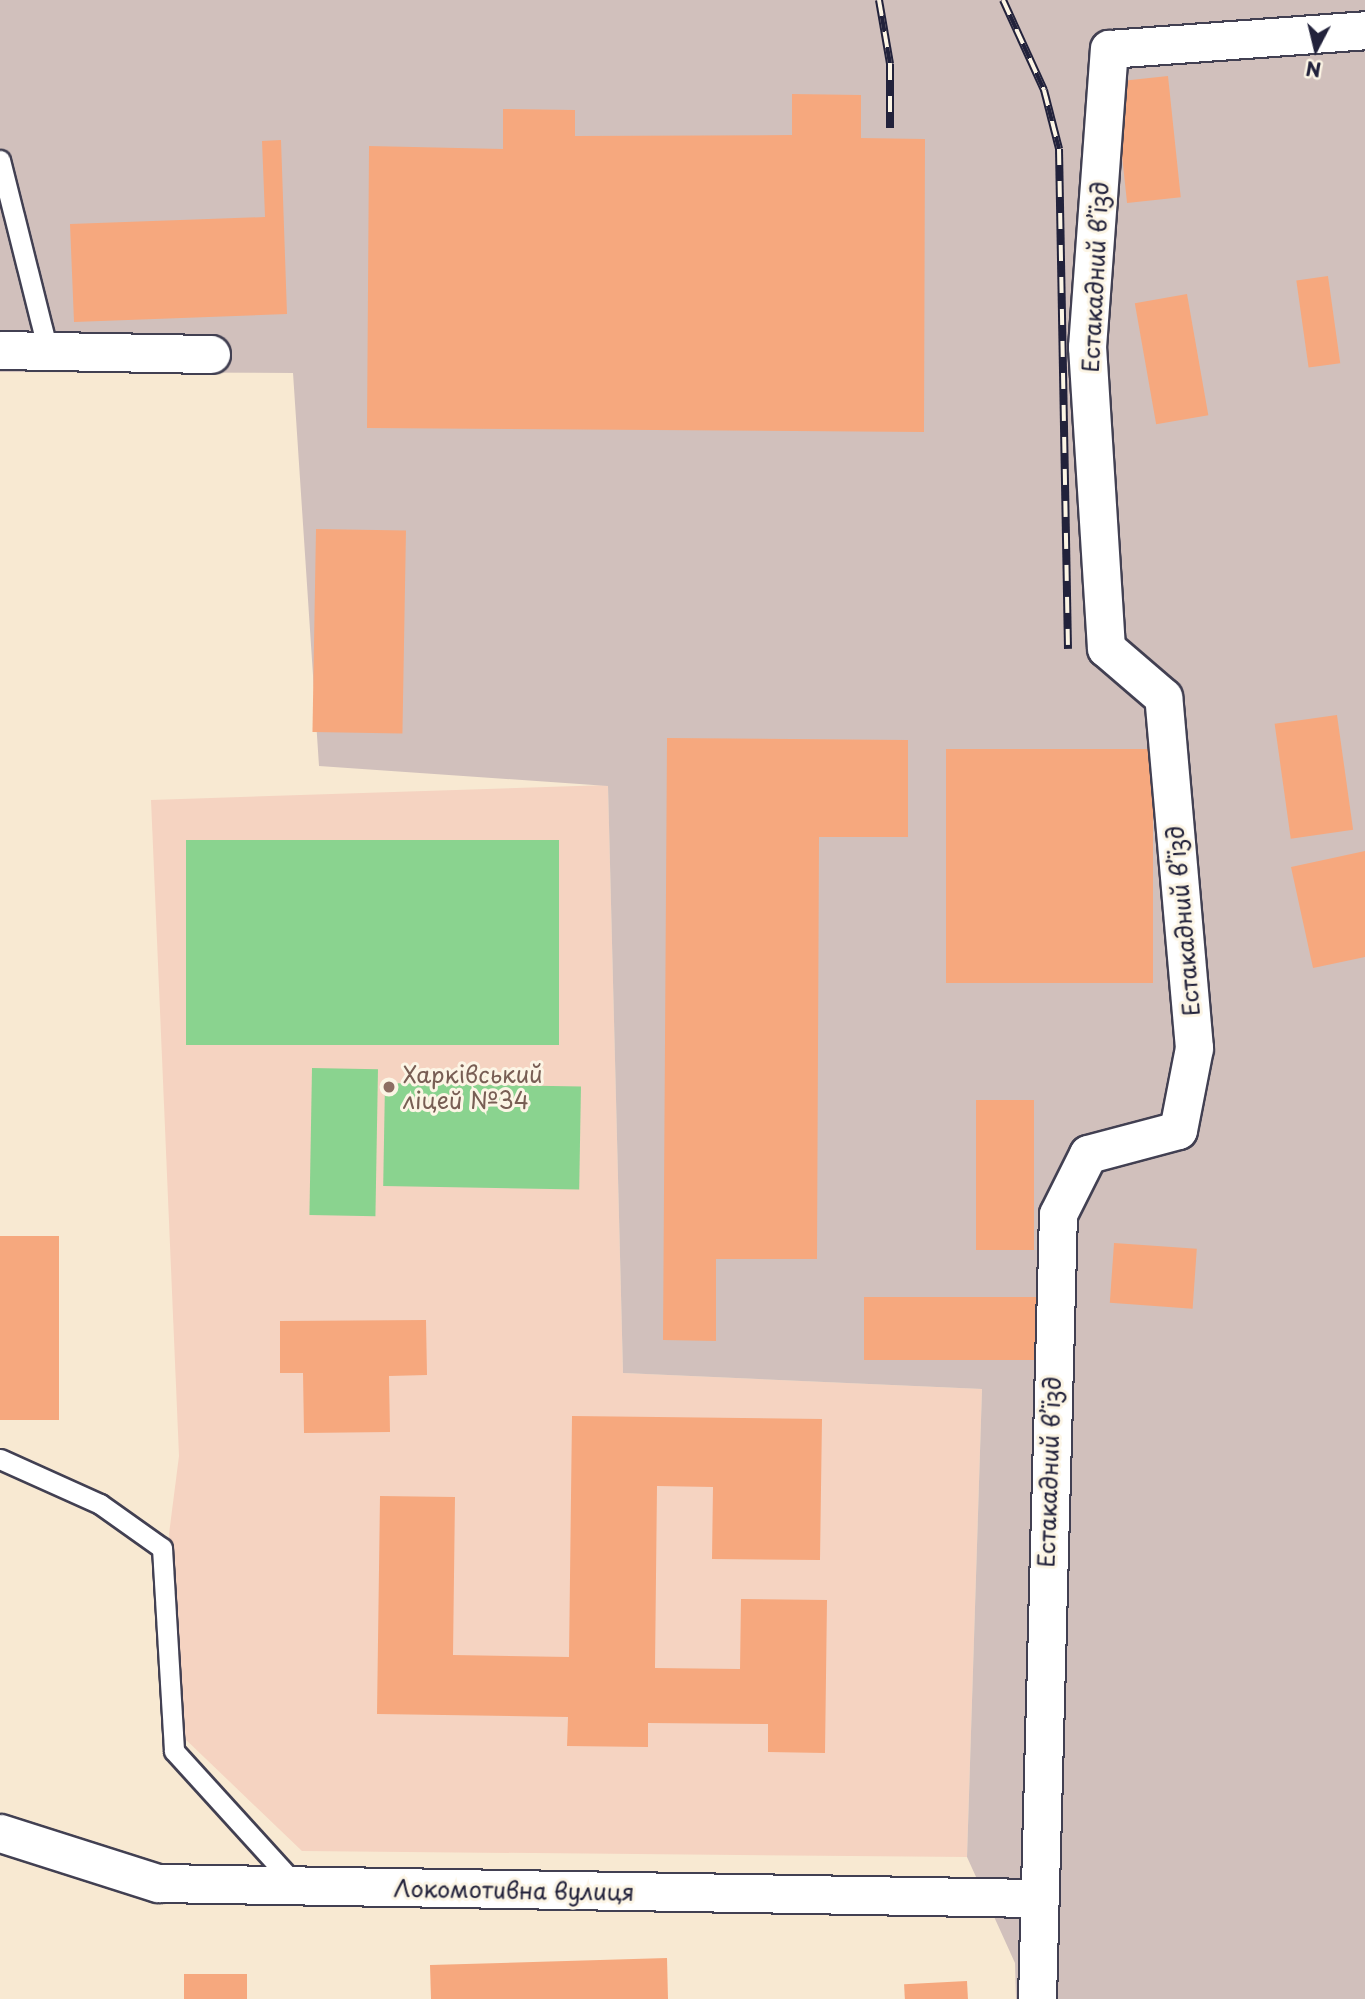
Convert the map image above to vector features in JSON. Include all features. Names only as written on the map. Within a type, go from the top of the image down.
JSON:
[{"type":"street","name":"Естакадний в’їзд","points":[[1037,1999],[1035,1898],[1058,1214],[1088,1154],[1178,1130],[1194,1048],[1163,697],[1106,648],[1087,347],[1109,49],[1365,30]]},
{"type":"street","points":[[0,350],[211,354]]},
{"type":"street","name":"Локомотивна вулиця","points":[[0,1833],[158,1883],[1035,1898]]},
{"type":"lane","points":[[0,160],[48,351]]},
{"type":"lane","points":[[0,1459],[100,1504],[162,1548],[174,1751],[297,1886]]},
{"type":"shaded area","points":[[0,0],[1365,0],[1365,1999],[1016,1999],[1015,1963],[967,1857],[982,1389],[623,1373],[608,786],[319,766],[293,373],[0,372]]},
{"type":"shaded area","name":"Харківський ліцей №34","points":[[608,785],[623,1373],[982,1389],[967,1857],[302,1851],[181,1735],[169,1534],[179,1456],[151,800]]},
{"type":"green space","points":[[186,840],[559,840],[559,1045],[186,1045]]},
{"type":"green space","points":[[312,1068],[378,1069],[375,1216],[309,1215]]},
{"type":"green space","points":[[385,1083],[581,1086],[579,1189],[383,1186]]},
{"type":"building","points":[[1168,76],[1181,197],[1127,203],[1114,82]]},
{"type":"building","points":[[792,94],[861,95],[861,138],[925,139],[924,432],[367,428],[369,146],[503,149],[503,109],[575,110],[575,136],[792,135]]},
{"type":"building","points":[[281,140],[287,314],[74,322],[70,224],[265,217],[262,141]]},
{"type":"building","points":[[1328,276],[1340,363],[1309,368],[1296,280]]},
{"type":"building","points":[[1187,294],[1208,415],[1156,424],[1135,303]]},
{"type":"building","points":[[316,529],[406,531],[402,734],[312,732]]},
{"type":"building","points":[[1337,715],[1353,830],[1291,839],[1275,724]]},
{"type":"building","points":[[667,738],[908,740],[908,837],[819,837],[817,1259],[716,1259],[716,1341],[663,1340]]},
{"type":"building","points":[[946,749],[1153,749],[1153,983],[946,983]]},
{"type":"building","points":[[1365,851],[1365,957],[1313,968],[1291,867]]},
{"type":"building","points":[[976,1100],[1034,1100],[1034,1250],[976,1250]]},
{"type":"building","points":[[0,1236],[59,1236],[59,1420],[0,1420]]},
{"type":"building","points":[[1114,1243],[1197,1249],[1193,1309],[1110,1303]]},
{"type":"building","points":[[864,1297],[1037,1297],[1037,1360],[864,1360]]},
{"type":"building","points":[[426,1320],[427,1375],[389,1376],[390,1432],[304,1433],[303,1373],[280,1373],[280,1321]]},
{"type":"building","points":[[572,1416],[822,1419],[820,1560],[712,1559],[713,1487],[657,1486],[655,1668],[740,1669],[741,1599],[827,1600],[825,1753],[768,1752],[768,1724],[648,1723],[648,1747],[567,1746],[568,1717],[377,1714],[380,1496],[455,1497],[453,1655],[569,1657]]},
{"type":"building","points":[[667,1958],[668,1999],[431,1999],[430,1965]]},
{"type":"building","points":[[184,1974],[247,1974],[247,1999],[184,1999]]},
{"type":"building","points":[[967,1981],[968,1999],[905,1999],[904,1984]]},
{"type":"railway","points":[[879,0],[890,64],[890,128]]},
{"type":"railway","points":[[1003,0],[1044,90],[1059,149],[1068,649]]},
{"type":"place","name":"Харківський ліцей №34","points":[[389,1087]]}]
